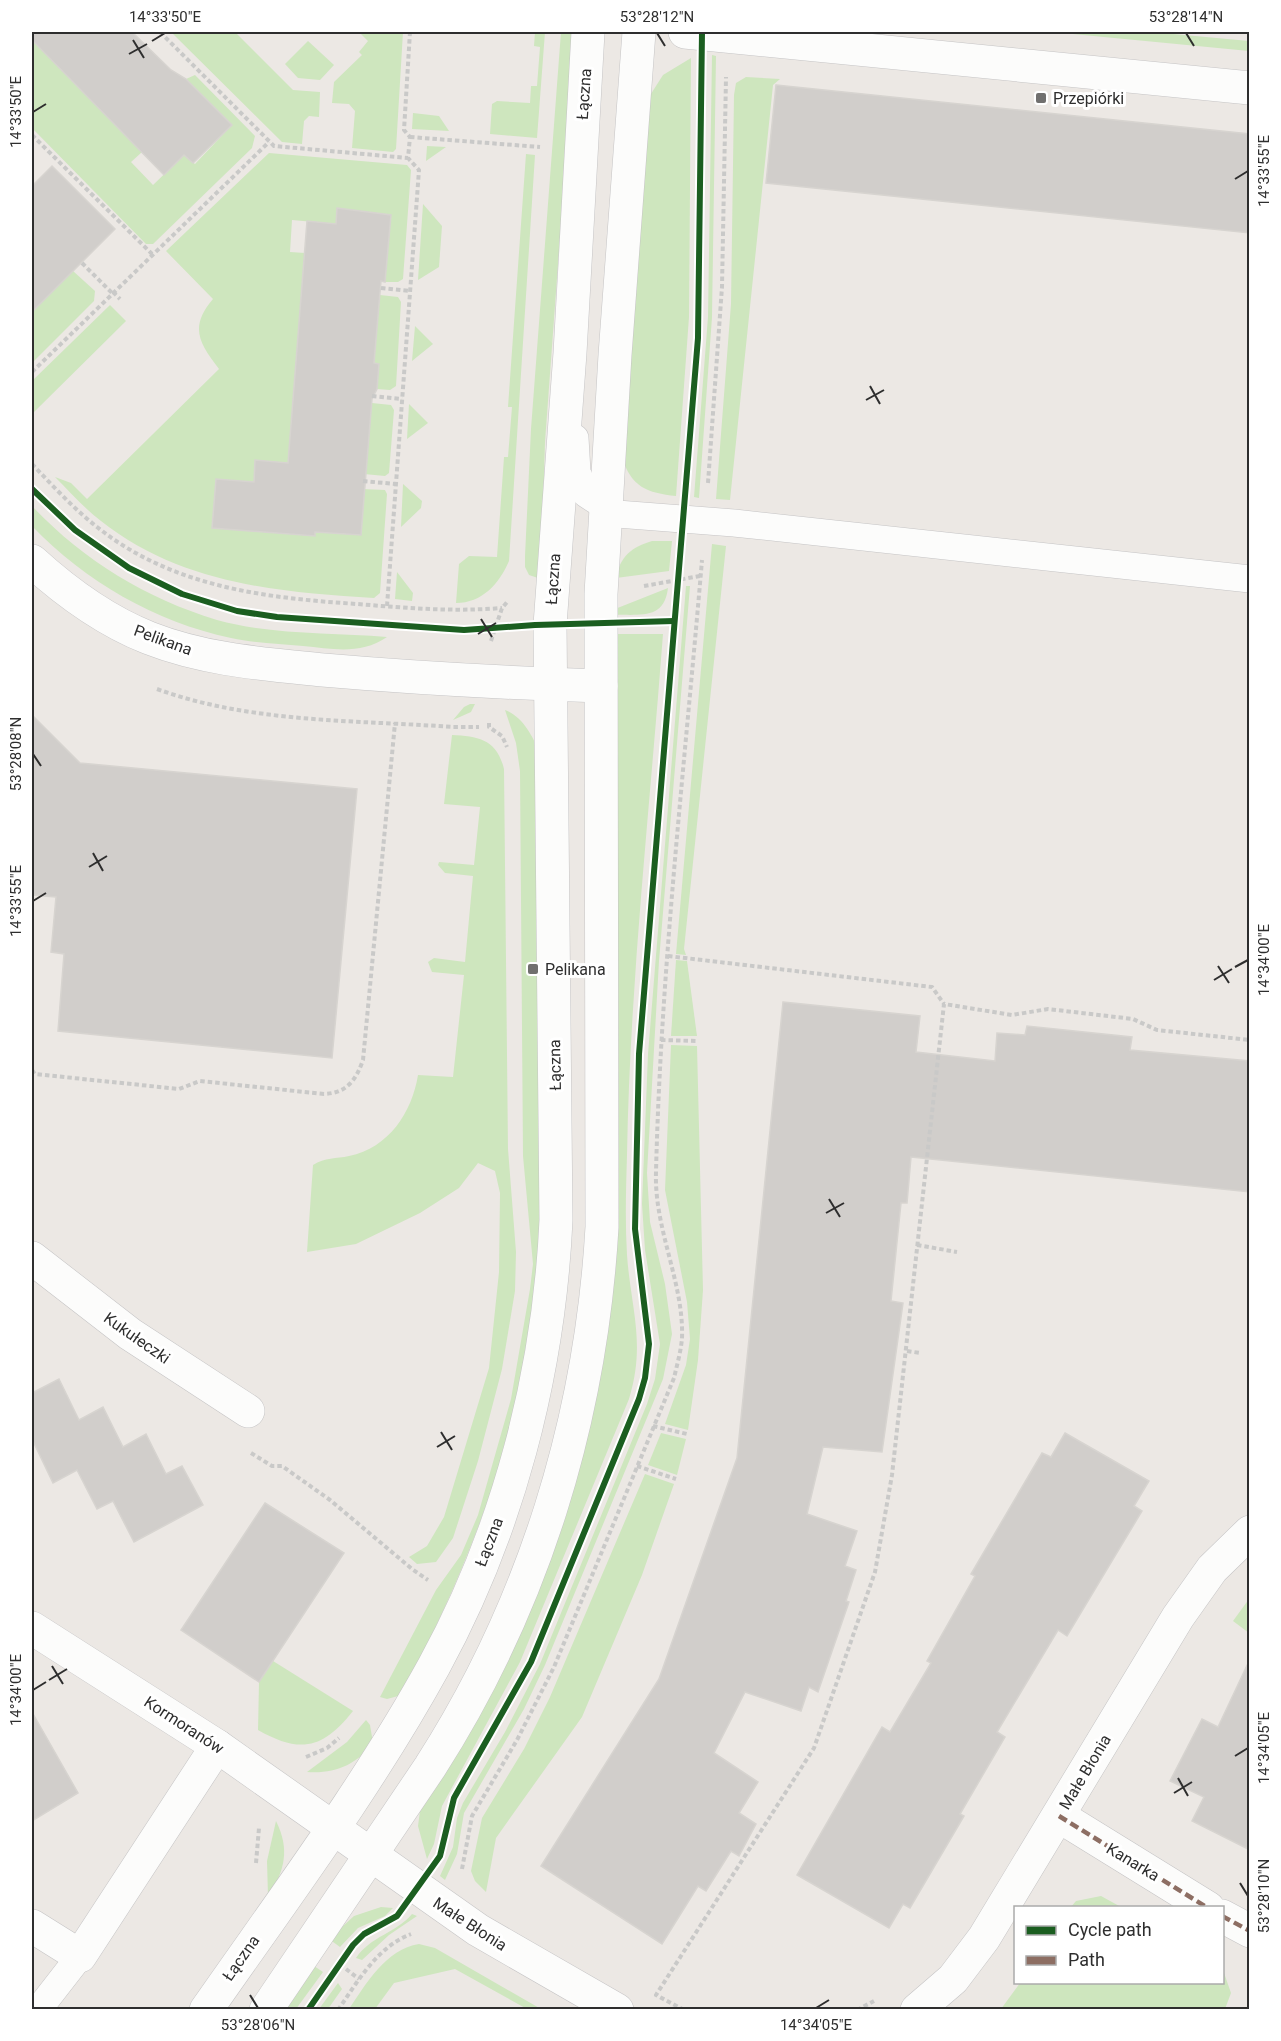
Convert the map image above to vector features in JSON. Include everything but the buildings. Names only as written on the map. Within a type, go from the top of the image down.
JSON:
[{"type":"street","name":"Łączna","points":[[206,2010],[397,1730],[430,1673],[481,1563],[517,1461],[544,1338],[554,1267],[556,1220],[550,625],[570,352],[588,32]]},
{"type":"street","points":[[266,2010],[372,1856],[453,1730],[499,1644],[548,1516],[582,1385],[598,1291],[602,1227],[601,686],[605,508],[639,32]]},
{"type":"street","points":[[685,32],[1250,88]]},
{"type":"street","name":"Pelikana","points":[[32,561],[80,599],[114,621],[149,638],[213,658],[426,680],[601,686]]},
{"type":"street","name":"Kukułeczki","points":[[32,1258],[130,1334],[248,1411]]},
{"type":"street","name":"Małe Błonia","points":[[917,2010],[953,1979],[984,1938],[1178,1617],[1212,1569],[1250,1532]]},
{"type":"street","name":"Kormoranów","points":[[32,1628],[217,1746],[332,1826]]},
{"type":"street","points":[[32,1926],[80,1956],[217,1746]]},
{"type":"street","name":"Kanarka","points":[[1059,1816],[1205,1906]]},
{"type":"street","name":"Małe Błonia","points":[[332,1826],[477,1930],[617,2010]]},
{"type":"street","points":[[1224,1917],[1250,1931]]},
{"type":"lane","points":[[570,352],[578,472],[586,494],[617,514],[1250,579]]},
{"type":"lane","points":[[38,2010],[80,1956]]},
{"type":"path","points":[[160,32],[274,146],[408,158],[419,170],[387,606]]},
{"type":"path","points":[[410,32],[404,130],[410,137],[544,147]]},
{"type":"path","points":[[708,487],[720,348],[724,87],[727,67]]},
{"type":"path","points":[[32,135],[152,254]]},
{"type":"path","points":[[408,158],[410,137]]},
{"type":"path","points":[[32,372],[269,142]]},
{"type":"path","points":[[82,262],[120,299]]},
{"type":"path","points":[[381,288],[410,291]]},
{"type":"path","points":[[372,396],[402,399]]},
{"type":"path","points":[[32,464],[81,513],[118,542],[194,579],[219,587],[272,598],[457,612],[502,608]]},
{"type":"path","points":[[363,481],[396,484]]},
{"type":"path","points":[[677,589],[682,519]]},
{"type":"path","points":[[669,580],[700,576]]},
{"type":"path","points":[[491,640],[499,618]]},
{"type":"path","points":[[495,628],[550,625]]},
{"type":"path","points":[[489,716],[489,726]]},
{"type":"path","points":[[32,1070],[35,1074],[179,1089],[200,1082],[324,1094],[345,1090],[358,1073],[363,1060],[395,723],[453,728],[489,726],[502,736],[510,756]]},
{"type":"path","points":[[668,956],[932,987],[944,1004],[892,1475],[875,1572],[814,1748],[656,1995],[684,2010]]},
{"type":"path","points":[[944,1004],[1011,1015],[1048,1009],[1059,1010],[1133,1019],[1157,1030],[1250,1040]]},
{"type":"path","points":[[661,1040],[697,1041]]},
{"type":"path","points":[[917,1245],[957,1252]]},
{"type":"path","points":[[907,1351],[920,1353]]},
{"type":"path","points":[[653,1426],[687,1434]]},
{"type":"path","points":[[272,1466],[282,1466],[330,1500],[426,1578]]},
{"type":"path","points":[[637,1466],[676,1479]]},
{"type":"path","points":[[426,1590],[435,1575]]},
{"type":"path","points":[[297,1761],[327,1748],[345,1732]]},
{"type":"path","points":[[338,2010],[359,1979],[388,1947],[414,1933]]},
{"type":"path","points":[[347,1970],[359,1979]]},
{"type":"green space","points":[[171,32],[235,32],[293,90],[320,92],[319,117],[309,116],[304,121],[302,144],[282,142]]},
{"type":"green space","points":[[359,32],[403,32],[396,149],[393,152],[352,148],[355,111],[349,104],[332,103],[334,82],[362,55],[359,52],[368,41]]},
{"type":"green space","points":[[535,32],[545,32],[537,138],[490,134],[492,104],[497,101],[530,103],[531,86],[537,86],[540,47],[534,46]]},
{"type":"green space","points":[[561,32],[575,32],[545,442],[541,579],[529,575],[525,567],[525,556],[531,429]]},
{"type":"green space","points":[[1052,32],[1152,32],[1249,41],[1249,51]]},
{"type":"green space","points":[[32,40],[142,152],[131,162],[153,185],[184,155],[195,164],[232,125],[186,79],[195,75],[255,136],[252,148],[153,244],[146,244],[32,128]]},
{"type":"green space","points":[[308,41],[334,65],[320,80],[298,78],[285,64]]},
{"type":"green space","points":[[712,55],[716,56],[712,317],[699,498],[694,497],[708,317]]},
{"type":"green space","points":[[691,58],[689,317],[676,496],[657,493],[635,482],[622,457],[649,97],[663,75]]},
{"type":"green space","points":[[746,77],[780,79],[773,85],[730,500],[716,499],[731,304],[734,95],[736,83]]},
{"type":"green space","points":[[413,113],[439,116],[449,131],[412,129]]},
{"type":"green space","points":[[427,146],[446,147],[426,161]]},
{"type":"green space","points":[[269,153],[407,165],[411,170],[403,279],[398,282],[385,282],[391,215],[341,210],[336,224],[292,220],[290,252],[305,253],[288,463],[255,460],[254,482],[216,479],[212,528],[314,536],[315,532],[360,535],[362,489],[385,490],[387,494],[380,593],[374,598],[266,588],[231,581],[164,559],[132,542],[101,521],[55,477],[71,483],[87,499],[219,369],[202,343],[199,327],[201,318],[213,299],[166,251]]},
{"type":"green space","points":[[526,154],[535,155],[509,561],[495,584],[482,596],[456,603],[459,564],[469,556],[497,557],[504,457],[508,457],[512,407],[508,407]]},
{"type":"green space","points":[[423,204],[442,226],[439,267],[418,280]]},
{"type":"green space","points":[[73,271],[95,291],[94,301],[32,363],[32,312]]},
{"type":"green space","points":[[380,295],[398,297],[401,302],[396,386],[390,390],[377,389],[379,364],[374,363]]},
{"type":"green space","points":[[110,305],[126,321],[32,414],[32,381]]},
{"type":"green space","points":[[415,326],[433,344],[412,361]]},
{"type":"green space","points":[[372,403],[391,405],[394,410],[389,473],[385,476],[364,474]]},
{"type":"green space","points":[[409,404],[428,423],[407,439]]},
{"type":"green space","points":[[403,484],[422,501],[421,508],[401,527]]},
{"type":"green space","points":[[32,506],[72,544],[94,560],[140,588],[190,611],[217,620],[259,628],[387,637],[377,643],[357,649],[336,649],[240,640],[175,621],[123,597],[75,564],[32,526]]},
{"type":"green space","points":[[652,541],[672,541],[669,571],[616,578],[620,564],[628,553]]},
{"type":"green space","points":[[712,544],[726,546],[684,949],[686,955],[676,954]]},
{"type":"green space","points":[[397,572],[413,593],[412,601],[395,599]]},
{"type":"green space","points":[[686,586],[690,586],[659,961],[647,1173],[650,1222],[665,1284],[672,1334],[663,1379],[545,1665],[524,1709],[464,1813],[457,1854],[445,1880],[440,1876],[453,1847],[457,1818],[463,1803],[505,1732],[540,1664],[647,1404],[655,1379],[660,1344],[645,1250],[642,1204],[648,1054]]},
{"type":"green space","points":[[668,588],[662,606],[656,610],[642,614],[615,615],[615,609]]},
{"type":"green space","points":[[614,634],[663,634],[636,959],[629,1090],[626,1230],[637,1343],[634,1379],[629,1399],[520,1662],[442,1806],[434,1844],[427,1859],[418,1826],[420,1811],[575,1474]]},
{"type":"green space","points":[[475,704],[471,712],[453,720],[464,707]]},
{"type":"green space","points":[[505,710],[522,722],[539,752],[540,1185],[538,1253],[532,1320],[518,1399],[493,1487],[477,1529],[442,1613],[402,1695],[387,1699],[380,1697],[436,1590],[461,1555],[478,1515],[511,1399],[533,1264],[523,1156],[520,771],[516,743]]},
{"type":"green space","points":[[452,735],[471,737],[492,746],[501,759],[504,769],[508,1149],[516,1252],[515,1291],[502,1369],[478,1461],[453,1538],[436,1562],[417,1564],[409,1557],[427,1546],[444,1517],[489,1368],[499,1272],[500,1193],[495,1171],[478,1163],[459,1188],[420,1213],[356,1244],[307,1252],[313,1165],[326,1159],[363,1152],[387,1137],[404,1115],[418,1075],[453,1077],[464,975],[432,972],[428,962],[434,958],[465,962],[473,876],[445,873],[438,865],[439,862],[474,865],[480,807],[444,804]]},
{"type":"green space","points":[[676,960],[687,961],[697,1036],[671,1036]]},
{"type":"green space","points":[[671,1045],[697,1046],[703,1290],[698,1360],[688,1430],[665,1424],[686,1365],[690,1339],[687,1302],[665,1190]]},
{"type":"green space","points":[[661,1433],[686,1439],[677,1475],[648,1465]]},
{"type":"green space","points":[[645,1474],[674,1484],[642,1575],[582,1717],[496,1838],[486,1892],[475,1881],[471,1871],[482,1818],[524,1749],[550,1697]]},
{"type":"green space","points":[[1249,1599],[1249,1633],[1233,1621]]},
{"type":"green space","points":[[273,1661],[353,1711],[331,1733],[310,1744],[299,1745],[286,1742],[258,1730],[259,1682]]},
{"type":"green space","points":[[366,1720],[370,1725],[373,1743],[366,1751],[352,1762],[336,1770],[307,1772],[347,1742]]},
{"type":"green space","points":[[276,1821],[283,1841],[284,1860],[274,1887],[268,1896],[267,1861]]},
{"type":"green space","points":[[1101,1896],[1119,1906],[1072,1906],[1076,1901]]},
{"type":"green space","points":[[381,1907],[393,1908],[385,1916],[358,1928],[340,1947],[329,1939],[354,1916]]},
{"type":"green space","points":[[412,1914],[417,1916],[389,1935],[362,1960],[356,1958],[369,1945],[399,1926]]},
{"type":"green space","points":[[419,1944],[435,1948],[541,2009],[527,2009],[455,1969],[394,1983],[375,2009],[349,2009],[387,1960],[407,1947]]},
{"type":"green space","points":[[311,1964],[323,1972],[296,2009],[279,2010]]},
{"type":"green space","points":[[1224,1973],[1231,1993],[1225,2009],[1001,2009],[1019,1984],[1224,1984]]},
{"type":"green space","points":[[338,1983],[342,1989],[328,2009],[319,2009]]},
{"type":"marked path","points":[[1059,1816],[1205,1906]]},
{"type":"marked path","points":[[1224,1917],[1250,1931]]},
{"type":"cycle path","points":[[308,2010],[353,1945],[364,1934],[397,1916],[440,1856],[454,1798],[531,1662],[639,1399],[645,1378],[649,1344],[635,1229],[639,1054],[698,338],[702,32]]},
{"type":"cycle path","points":[[32,489],[75,530],[129,568],[182,594],[237,611],[277,617],[464,630],[535,625],[674,621]]},
{"type":"place","name":"Przepiórki","points":[[1041,98]]},
{"type":"place","name":"Pelikana","points":[[533,969]]}]
